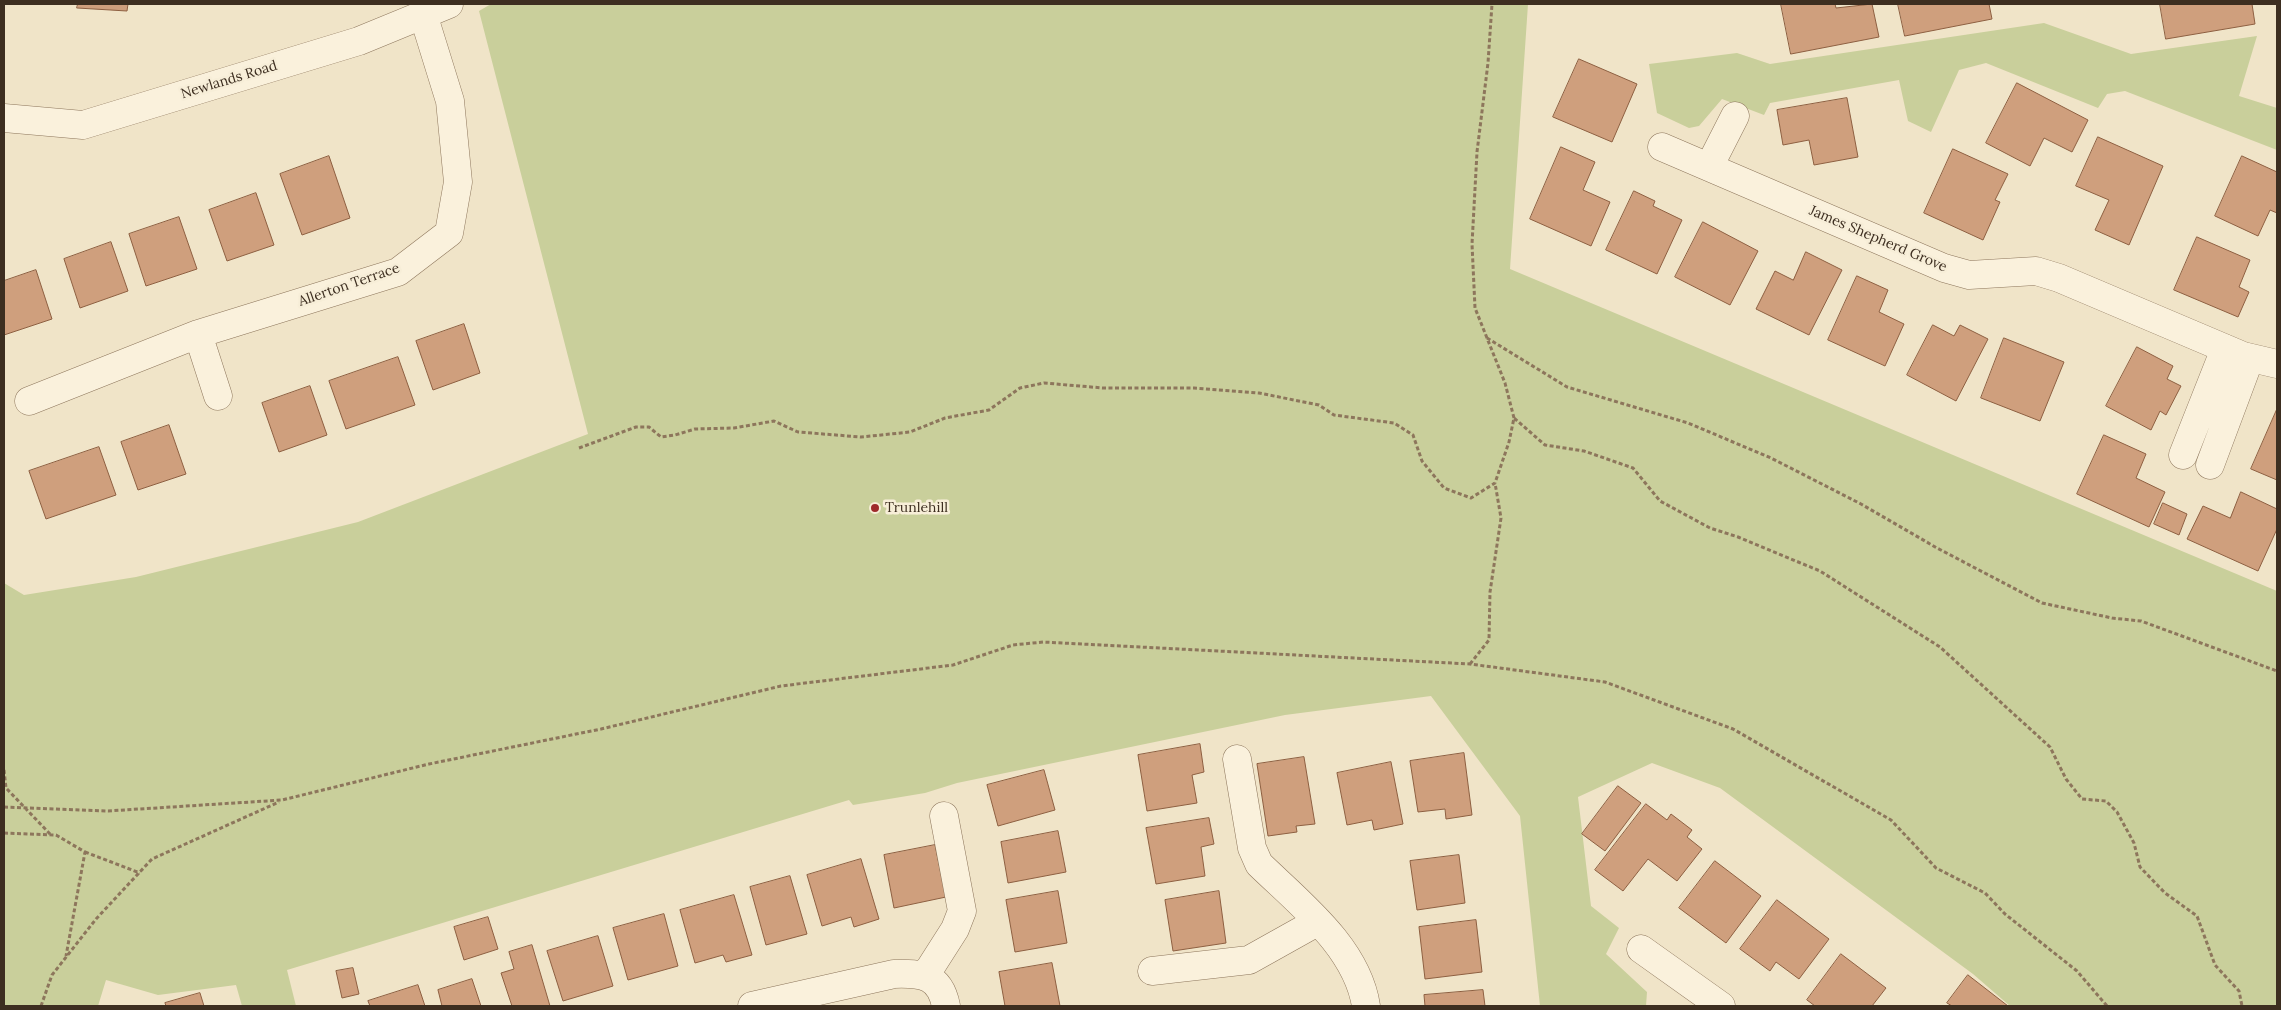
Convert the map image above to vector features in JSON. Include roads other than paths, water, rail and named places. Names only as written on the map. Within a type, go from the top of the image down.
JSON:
[{"type":"street","name":"Newlands Road","points":[[4,118],[83,125],[359,41],[449,4]]},
{"type":"street","name":"Allerton Terrace","points":[[29,401],[198,334],[398,272],[449,233],[458,182],[450,101],[423,14]]},
{"type":"street","points":[[1709,167],[1735,116]]},
{"type":"street","name":"James Shepherd Grove","points":[[1662,148],[1944,268],[1969,275],[2036,271],[2058,278],[2225,349],[2250,358],[2277,364]]},
{"type":"street","points":[[198,334],[218,396]]},
{"type":"street","points":[[2183,455],[2225,349]]},
{"type":"street","points":[[2210,465],[2250,358]]},
{"type":"street","points":[[1237,759],[1252,848],[1259,864],[1334,941],[1360,981],[1366,1006]]},
{"type":"street","points":[[925,976],[955,930],[962,911],[944,816]]},
{"type":"street","points":[[1152,972],[1249,960],[1317,922]]},
{"type":"street","points":[[1641,949],[1688,997],[1721,1006]]},
{"type":"street","points":[[752,1006],[894,974],[916,973],[925,976],[935,983],[944,995],[946,1006]]},
{"type":"place","name":"Trunlehill","points":[[875,508]]}]
